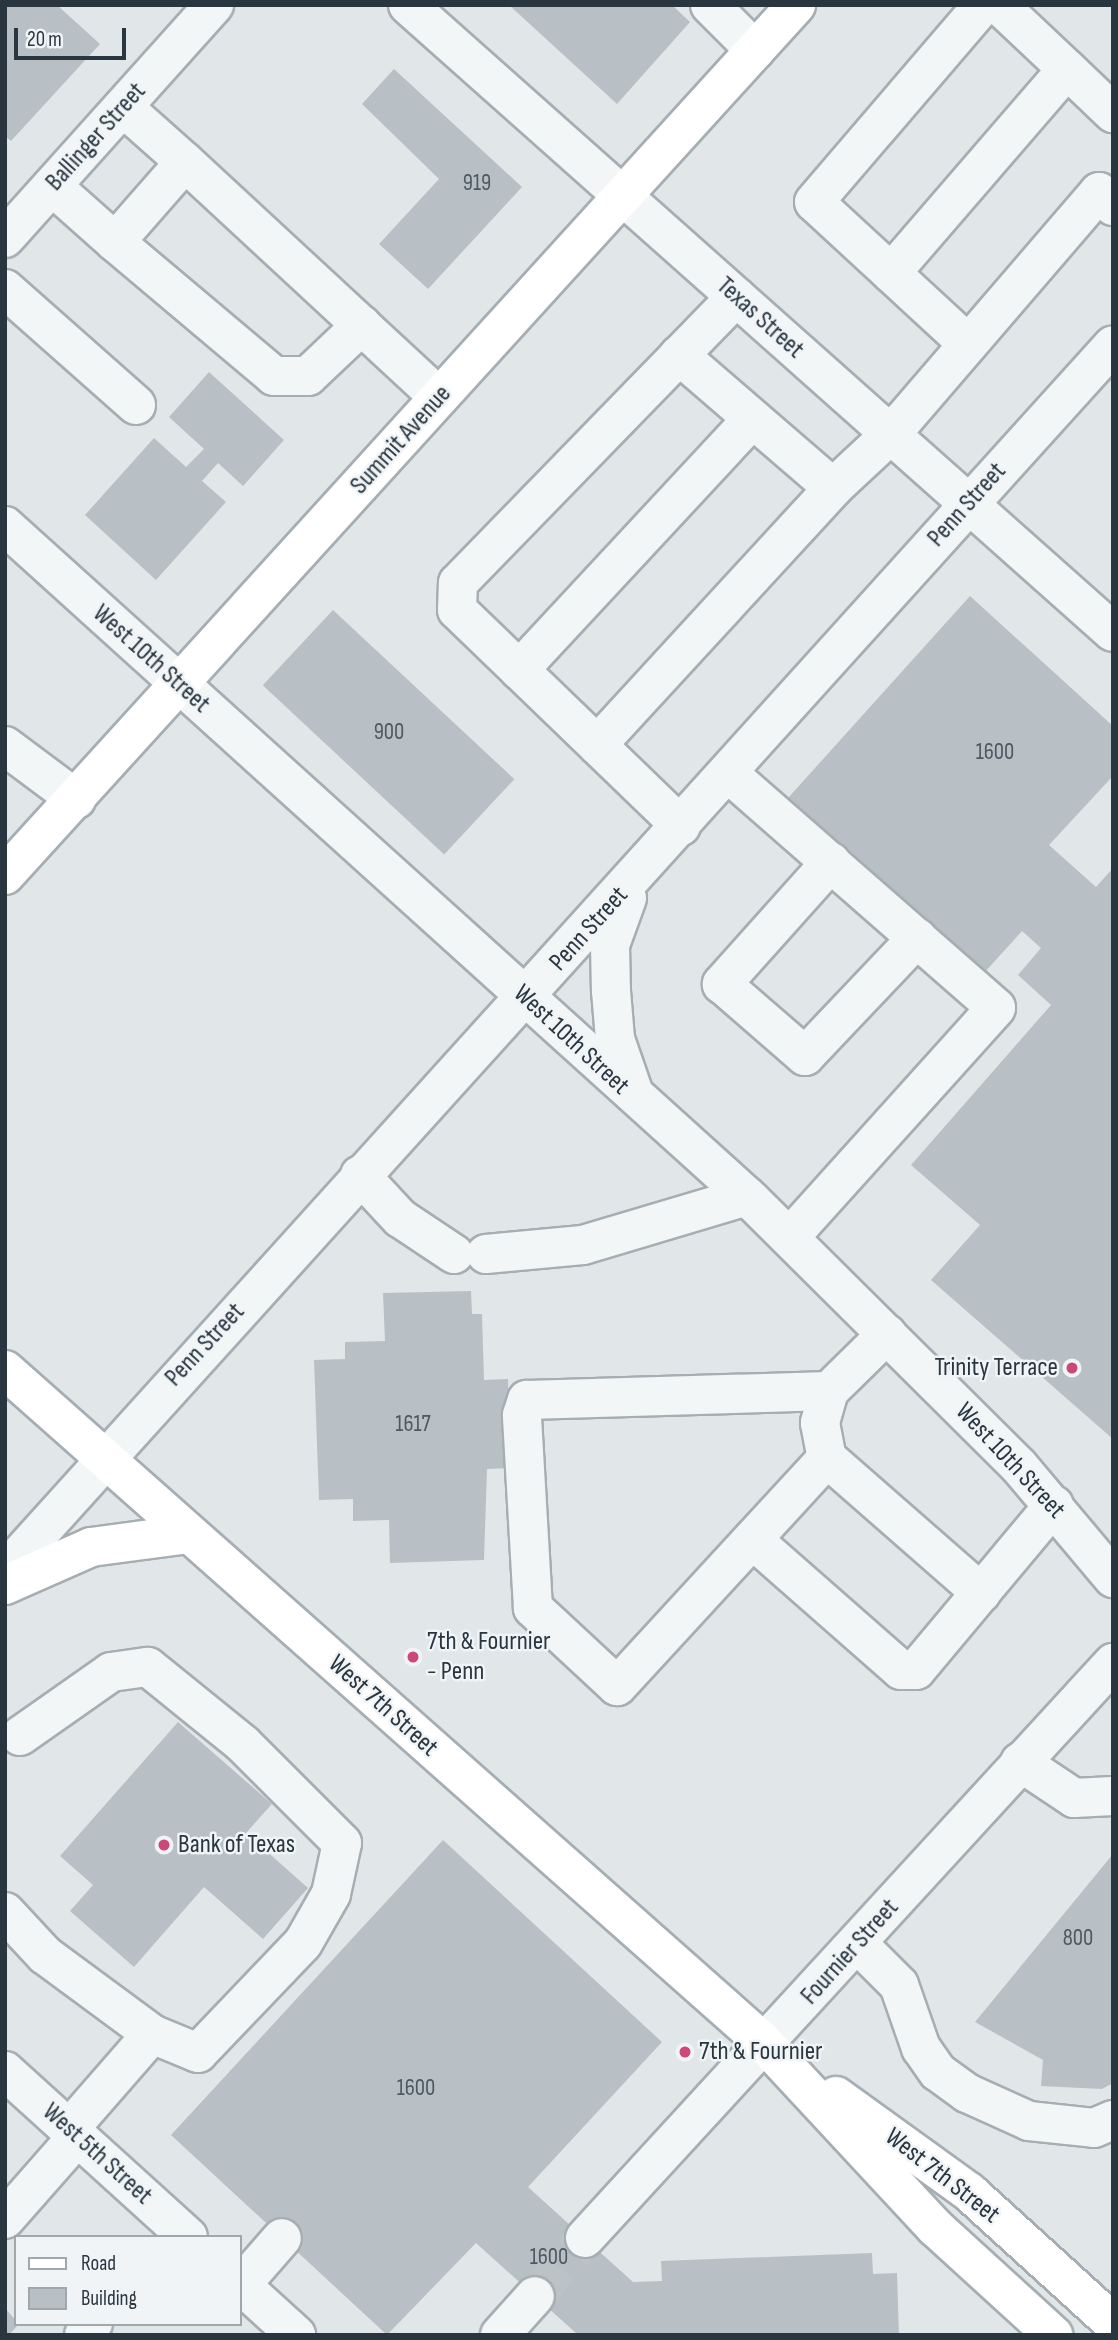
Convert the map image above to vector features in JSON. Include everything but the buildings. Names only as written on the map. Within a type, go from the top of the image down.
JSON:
[{"type":"main road","name":"Summit Avenue","points":[[5,874],[180,686],[796,5]]},
{"type":"main road","name":"West 7th Street","points":[[5,1370],[762,2041],[969,2192],[1113,2323]]},
{"type":"main road","points":[[5,1585],[90,1547],[189,1534]]},
{"type":"main road","name":"West 7th Street","points":[[762,2041],[936,2228],[1053,2335]]},
{"type":"street","name":"Ballinger Street","points":[[12,217],[52,186],[214,5]]},
{"type":"street","name":"Texas Street","points":[[408,5],[1113,632]]},
{"type":"street","points":[[709,5],[755,50]]},
{"type":"street","points":[[968,344],[814,202],[983,5]]},
{"type":"street","points":[[999,5],[1113,113]]},
{"type":"street","points":[[891,273],[1067,69]]},
{"type":"street","points":[[122,107],[439,397]]},
{"type":"street","points":[[116,242],[185,162]]},
{"type":"street","points":[[52,186],[274,376],[308,376],[362,326]]},
{"type":"street","points":[[597,745],[833,488],[891,434],[1098,192],[1112,202]]},
{"type":"street","points":[[5,289],[136,405]]},
{"type":"street","points":[[681,826],[457,610],[458,583],[736,297]]},
{"type":"street","name":"Penn Street","points":[[5,1571],[102,1457],[360,1175],[527,999],[968,503],[1113,345]]},
{"type":"street","points":[[679,355],[833,488]]},
{"type":"street","points":[[519,670],[752,419]]},
{"type":"street","name":"West 10th Street","points":[[5,526],[636,1099],[747,1196],[1054,1505],[1113,1578]]},
{"type":"street","points":[[5,746],[76,799]]},
{"type":"street","points":[[728,773],[996,1008],[789,1238]]},
{"type":"street","points":[[831,862],[722,984],[806,1056],[917,938]]},
{"type":"street","points":[[634,878],[610,945],[615,1039],[636,1099]]},
{"type":"street","points":[[360,1175],[400,1218],[470,1254],[583,1245],[747,1196]]},
{"type":"street","points":[[887,1334],[829,1391],[820,1423],[827,1458],[981,1593]]},
{"type":"street","points":[[827,1458],[617,1686],[533,1608],[522,1415],[527,1400],[829,1391]]},
{"type":"street","points":[[753,1540],[901,1670],[916,1670],[927,1661],[1054,1505]]},
{"type":"street","name":"Fournier Street","points":[[585,2238],[762,2041],[858,1944],[1020,1762],[1113,1663]]},
{"type":"street","points":[[5,1912],[45,1955],[152,2034],[198,2053],[303,1943],[331,1894],[342,1843],[243,1744],[148,1667],[111,1672],[10,1739]]},
{"type":"street","points":[[1020,1762],[1074,1798],[1113,1796]]},
{"type":"street","points":[[858,1944],[899,1985],[921,2048],[939,2072],[967,2093],[1029,2121],[1094,2128],[1113,2120]]},
{"type":"street","points":[[5,2219],[152,2034]]},
{"type":"street","name":"West 5th Street","points":[[5,2071],[179,2234]]},
{"type":"street","points":[[242,2282],[282,2238]]},
{"type":"street","points":[[242,2286],[296,2335]]},
{"type":"street","points":[[500,2335],[535,2296]]},
{"type":"tunnel","points":[[535,2296],[585,2238]]},
{"type":"place","name":"Trinity Terrace","points":[[1072,1368]]},
{"type":"place","name":"7th & Fournier - Penn","points":[[413,1657]]},
{"type":"place","name":"Bank of Texas","points":[[164,1845]]},
{"type":"place","name":"7th & Fournier","points":[[685,2052]]}]
